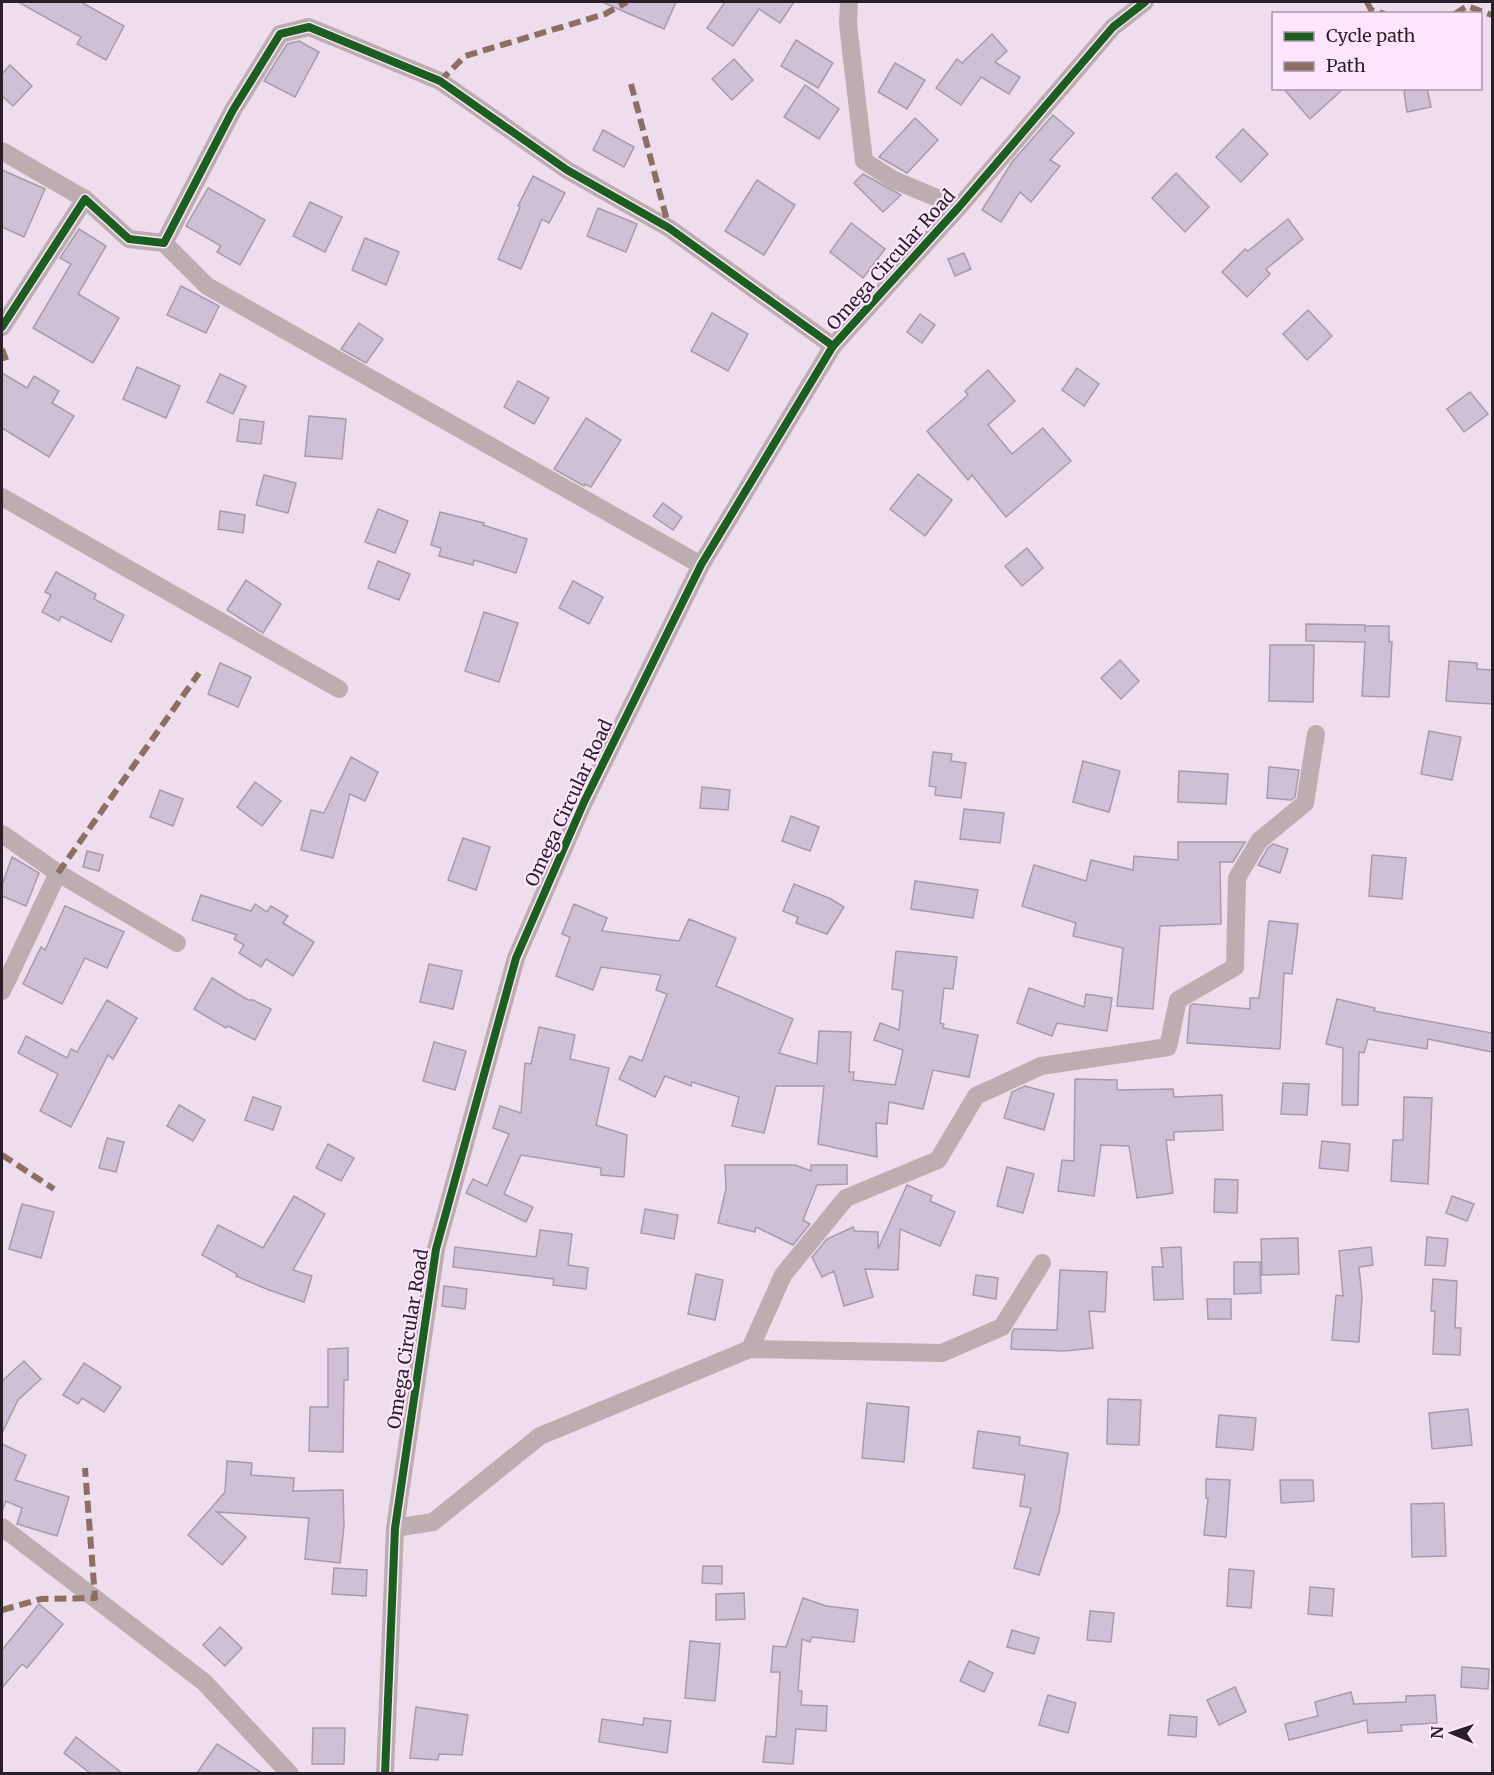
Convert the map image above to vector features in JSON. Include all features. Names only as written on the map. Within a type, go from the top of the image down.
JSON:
[{"type":"street","points":[[849,2],[848,24],[864,161],[894,180],[959,207]]},
{"type":"street","name":"Omega Circular Road","points":[[385,1773],[394,1528],[436,1249],[516,958],[584,802],[701,565],[833,346],[959,207],[1113,27],[1145,2]]},
{"type":"street","points":[[164,243],[233,110],[280,34],[309,27],[440,81],[567,170],[669,228],[833,346]]},
{"type":"street","points":[[2,151],[85,199],[129,239],[164,243],[207,286],[701,565]]},
{"type":"street","points":[[2,327],[85,199]]},
{"type":"street","points":[[2,497],[339,689]]},
{"type":"street","points":[[750,1349],[783,1275],[846,1198],[938,1160],[976,1096],[1041,1066],[1168,1047],[1178,1000],[1235,967],[1237,878],[1259,841],[1305,803],[1316,734]]},
{"type":"street","points":[[2,834],[58,873],[177,943]]},
{"type":"street","points":[[2,991],[58,873]]},
{"type":"street","points":[[394,1528],[433,1522],[540,1436],[750,1349],[942,1353],[1002,1328],[1042,1263]]},
{"type":"street","points":[[2,1527],[204,1682],[290,1773]]},
{"type":"building","points":[[18,2],[81,2],[124,26],[106,60],[77,44],[81,37]]},
{"type":"building","points":[[602,2],[676,2],[664,29]]},
{"type":"building","points":[[725,2],[794,2],[780,23],[759,9],[733,46],[707,28]]},
{"type":"building","points":[[992,34],[1007,51],[995,62],[1020,77],[1009,94],[981,77],[961,105],[936,88],[957,59],[962,63]]},
{"type":"building","points":[[796,40],[833,63],[818,88],[781,66]]},
{"type":"building","points":[[299,41],[319,52],[295,97],[264,81],[287,44]]},
{"type":"building","points":[[734,59],[753,80],[732,100],[712,79]]},
{"type":"building","points":[[895,63],[925,80],[907,109],[878,92]]},
{"type":"building","points":[[10,65],[32,86],[13,106],[2,96],[2,74]]},
{"type":"building","points":[[805,85],[839,109],[819,139],[784,117]]},
{"type":"building","points":[[1285,90],[1342,90],[1310,119]]},
{"type":"building","points":[[1427,90],[1431,107],[1407,112],[1404,91]]},
{"type":"building","points":[[1053,115],[1074,133],[1050,160],[1060,166],[1031,202],[1020,192],[1001,222],[982,210],[1012,162]]},
{"type":"building","points":[[915,118],[938,140],[907,173],[879,157]]},
{"type":"building","points":[[1243,129],[1268,154],[1241,182],[1216,157]]},
{"type":"building","points":[[603,130],[634,147],[624,167],[593,150]]},
{"type":"building","points":[[2,170],[45,189],[24,237],[2,227]]},
{"type":"building","points":[[1176,173],[1209,207],[1185,232],[1152,198]]},
{"type":"building","points":[[863,174],[901,195],[883,212],[854,183]]},
{"type":"building","points":[[533,176],[565,193],[549,223],[542,219],[521,269],[498,259],[520,207],[518,206]]},
{"type":"building","points":[[757,180],[795,205],[764,255],[725,231]]},
{"type":"building","points":[[208,188],[265,220],[240,265],[217,252],[221,246],[186,226]]},
{"type":"building","points":[[310,202],[342,217],[325,252],[293,236]]},
{"type":"building","points":[[598,208],[637,224],[626,252],[587,236]]},
{"type":"building","points":[[1288,219],[1303,239],[1266,269],[1270,274],[1247,297],[1222,272],[1245,249],[1248,251]]},
{"type":"building","points":[[851,223],[885,249],[863,278],[830,252]]},
{"type":"building","points":[[79,229],[106,246],[78,294],[119,318],[93,363],[33,328],[71,264],[60,258]]},
{"type":"building","points":[[365,238],[399,252],[386,285],[352,270]]},
{"type":"building","points":[[964,253],[971,269],[955,276],[948,259]]},
{"type":"building","points":[[181,286],[219,306],[206,333],[167,315]]},
{"type":"building","points":[[1308,310],[1332,336],[1307,360],[1283,334]]},
{"type":"building","points":[[712,313],[748,334],[728,371],[691,351]]},
{"type":"building","points":[[920,314],[935,325],[922,343],[907,332]]},
{"type":"building","points":[[359,323],[383,339],[366,363],[341,349]]},
{"type":"building","points":[[137,367],[180,386],[166,418],[123,399]]},
{"type":"building","points":[[1077,368],[1099,384],[1084,406],[1062,390]]},
{"type":"building","points":[[988,370],[1015,401],[988,425],[1012,454],[1043,428],[1071,461],[1006,517],[972,475],[968,480],[927,431],[968,395],[965,391]]},
{"type":"building","points":[[2,373],[27,388],[34,376],[59,391],[52,403],[74,416],[49,457],[2,428]]},
{"type":"building","points":[[220,374],[246,386],[233,414],[207,402]]},
{"type":"building","points":[[518,381],[549,398],[534,424],[504,407]]},
{"type":"building","points":[[1470,392],[1488,414],[1464,432],[1447,409]]},
{"type":"building","points":[[309,416],[346,419],[342,459],[305,456]]},
{"type":"building","points":[[586,418],[621,440],[591,487],[585,484],[584,486],[554,469]]},
{"type":"building","points":[[240,419],[264,422],[261,444],[237,441]]},
{"type":"building","points":[[918,474],[952,500],[925,536],[890,509]]},
{"type":"building","points":[[264,475],[296,483],[288,513],[256,505]]},
{"type":"building","points":[[663,503],[682,517],[673,530],[653,516]]},
{"type":"building","points":[[378,509],[408,521],[395,553],[365,542]]},
{"type":"building","points":[[220,511],[245,515],[243,533],[218,529]]},
{"type":"building","points":[[440,512],[484,523],[483,525],[527,539],[516,573],[474,560],[473,565],[439,556],[441,548],[431,545]]},
{"type":"building","points":[[1027,548],[1043,568],[1022,586],[1005,566]]},
{"type":"building","points":[[378,561],[410,574],[399,600],[368,588]]},
{"type":"building","points":[[56,572],[96,594],[94,599],[124,615],[111,642],[61,616],[59,621],[42,612],[51,595],[45,592]]},
{"type":"building","points":[[246,580],[281,604],[263,633],[227,610]]},
{"type":"building","points":[[573,581],[603,597],[589,624],[559,608]]},
{"type":"building","points":[[484,612],[518,623],[499,682],[465,671]]},
{"type":"building","points":[[1306,624],[1389,626],[1389,642],[1392,642],[1389,697],[1362,696],[1365,642],[1306,641]]},
{"type":"building","points":[[1270,645],[1314,645],[1313,702],[1269,701]]},
{"type":"building","points":[[1120,660],[1139,681],[1121,699],[1101,678]]},
{"type":"building","points":[[1449,661],[1477,663],[1477,669],[1492,670],[1492,704],[1446,701]]},
{"type":"building","points":[[220,663],[251,677],[238,707],[208,694]]},
{"type":"building","points":[[1429,731],[1461,737],[1452,780],[1421,774]]},
{"type":"building","points":[[933,752],[952,754],[951,761],[966,763],[961,798],[935,795],[936,787],[929,786]]},
{"type":"building","points":[[351,757],[378,772],[365,801],[350,794],[333,858],[301,850],[311,810],[324,813]]},
{"type":"building","points":[[1083,761],[1120,771],[1109,812],[1073,802]]},
{"type":"building","points":[[1269,767],[1299,770],[1295,797],[1291,800],[1267,798]]},
{"type":"building","points":[[1179,771],[1228,774],[1226,804],[1178,802]]},
{"type":"building","points":[[255,782],[281,801],[262,826],[237,807]]},
{"type":"building","points":[[702,787],[730,790],[728,810],[700,808]]},
{"type":"building","points":[[160,790],[183,799],[173,826],[150,817]]},
{"type":"building","points":[[964,809],[1004,813],[1000,843],[960,839]]},
{"type":"building","points":[[791,816],[819,827],[810,851],[782,841]]},
{"type":"building","points":[[463,838],[490,847],[476,890],[448,880]]},
{"type":"building","points":[[1178,842],[1245,842],[1233,862],[1220,862],[1221,924],[1160,926],[1153,1009],[1117,1006],[1123,948],[1073,936],[1076,923],[1022,906],[1034,865],[1086,881],[1091,860],[1133,870],[1134,856],[1178,860]]},
{"type":"building","points":[[1273,844],[1288,849],[1280,873],[1258,865]]},
{"type":"building","points":[[87,851],[103,855],[99,871],[83,867]]},
{"type":"building","points":[[1372,855],[1406,858],[1402,899],[1369,896]]},
{"type":"building","points":[[12,857],[39,873],[26,906],[2,896],[2,885]]},
{"type":"building","points":[[915,881],[978,890],[973,918],[911,909]]},
{"type":"building","points":[[794,884],[831,899],[844,907],[827,934],[796,923],[798,917],[783,911]]},
{"type":"building","points":[[201,895],[251,911],[255,904],[267,912],[271,906],[288,916],[283,923],[314,942],[293,976],[266,959],[261,967],[239,953],[244,945],[234,939],[237,935],[192,920]]},
{"type":"building","points":[[574,904],[607,918],[602,931],[679,941],[689,919],[736,938],[716,986],[793,1019],[779,1053],[817,1064],[819,1031],[851,1032],[849,1072],[854,1072],[853,1080],[895,1085],[903,1050],[874,1040],[880,1023],[899,1030],[903,991],[892,989],[896,951],[957,957],[953,989],[944,988],[940,1023],[944,1024],[943,1028],[978,1035],[969,1077],[933,1070],[923,1109],[889,1102],[887,1124],[876,1123],[877,1157],[818,1144],[824,1086],[776,1086],[764,1133],[732,1126],[739,1097],[692,1082],[691,1086],[665,1076],[655,1097],[619,1079],[630,1056],[642,1061],[667,994],[656,990],[661,975],[601,967],[593,990],[556,976],[570,937],[562,934]]},
{"type":"building","points":[[65,906],[124,932],[107,968],[85,958],[62,1004],[23,984],[41,947],[45,950]]},
{"type":"building","points":[[1269,921],[1298,924],[1292,974],[1284,973],[1280,1049],[1187,1043],[1190,1006],[1193,1004],[1250,1009],[1250,998],[1259,998]]},
{"type":"building","points":[[429,964],[462,971],[453,1009],[420,1002]]},
{"type":"building","points":[[212,978],[248,1000],[253,1000],[271,1009],[255,1040],[228,1026],[226,1028],[194,1009]]},
{"type":"building","points":[[1029,988],[1084,1007],[1086,994],[1112,998],[1107,1031],[1057,1023],[1052,1036],[1017,1023]]},
{"type":"building","points":[[1337,999],[1375,1008],[1374,1011],[1492,1033],[1492,1052],[1428,1039],[1427,1049],[1368,1039],[1364,1053],[1359,1052],[1358,1105],[1342,1105],[1343,1048],[1326,1044]]},
{"type":"building","points":[[107,1000],[137,1018],[113,1059],[108,1055],[71,1127],[40,1111],[58,1074],[18,1053],[26,1036],[67,1058],[71,1049],[77,1052]]},
{"type":"building","points":[[539,1027],[575,1035],[570,1059],[609,1068],[596,1125],[627,1135],[624,1177],[601,1175],[601,1168],[521,1155],[504,1194],[533,1207],[526,1222],[466,1193],[473,1179],[487,1186],[509,1134],[493,1128],[500,1106],[521,1113],[525,1063],[531,1064]]},
{"type":"building","points":[[434,1042],[466,1051],[455,1090],[423,1081]]},
{"type":"building","points":[[1075,1079],[1117,1080],[1117,1090],[1173,1089],[1174,1097],[1222,1095],[1223,1130],[1174,1132],[1174,1140],[1166,1140],[1173,1193],[1137,1198],[1129,1146],[1101,1145],[1094,1196],[1058,1191],[1062,1160],[1074,1161]]},
{"type":"building","points":[[1283,1083],[1309,1084],[1307,1115],[1281,1114]]},
{"type":"building","points":[[1025,1086],[1054,1094],[1044,1130],[1004,1118],[1012,1092]]},
{"type":"building","points":[[253,1097],[281,1107],[273,1130],[245,1120]]},
{"type":"building","points":[[1404,1097],[1432,1098],[1428,1184],[1391,1181],[1393,1140],[1403,1140]]},
{"type":"building","points":[[179,1105],[205,1120],[193,1141],[167,1126]]},
{"type":"building","points":[[107,1138],[124,1142],[116,1172],[99,1168]]},
{"type":"building","points":[[1322,1141],[1350,1144],[1348,1171],[1319,1168]]},
{"type":"building","points":[[328,1144],[354,1158],[341,1181],[316,1168]]},
{"type":"building","points":[[725,1165],[795,1165],[811,1171],[811,1165],[847,1165],[847,1184],[817,1185],[803,1220],[810,1224],[793,1245],[756,1227],[755,1232],[718,1223],[726,1189]]},
{"type":"building","points":[[1007,1167],[1034,1174],[1023,1213],[997,1206]]},
{"type":"building","points":[[1215,1179],[1238,1180],[1237,1213],[1214,1212]]},
{"type":"building","points":[[907,1185],[932,1196],[930,1201],[955,1212],[940,1246],[900,1229],[898,1270],[865,1269],[873,1297],[844,1306],[834,1271],[822,1277],[812,1257],[827,1239],[853,1227],[855,1231],[878,1232],[878,1249]]},
{"type":"building","points":[[294,1196],[325,1214],[293,1270],[312,1276],[304,1302],[236,1276],[237,1274],[202,1255],[218,1225],[263,1248]]},
{"type":"building","points":[[1452,1196],[1474,1204],[1467,1221],[1446,1213]]},
{"type":"building","points":[[22,1204],[54,1212],[41,1258],[9,1249]]},
{"type":"building","points":[[645,1209],[678,1215],[674,1239],[641,1233]]},
{"type":"building","points":[[540,1230],[572,1234],[568,1265],[588,1268],[586,1289],[553,1285],[554,1279],[453,1267],[455,1247],[536,1257]]},
{"type":"building","points":[[1427,1237],[1448,1239],[1445,1266],[1425,1265]]},
{"type":"building","points":[[1298,1238],[1299,1274],[1262,1275],[1261,1239]]},
{"type":"building","points":[[1181,1247],[1183,1299],[1154,1300],[1152,1267],[1163,1267],[1161,1248]]},
{"type":"building","points":[[1371,1247],[1373,1265],[1359,1267],[1362,1297],[1359,1342],[1332,1340],[1336,1295],[1343,1296],[1339,1251]]},
{"type":"building","points":[[1234,1262],[1260,1262],[1261,1293],[1234,1294]]},
{"type":"building","points":[[1060,1270],[1107,1272],[1105,1312],[1089,1311],[1093,1348],[1065,1351],[1011,1349],[1014,1329],[1057,1330]]},
{"type":"building","points":[[696,1274],[723,1280],[715,1320],[688,1314]]},
{"type":"building","points":[[976,1275],[998,1278],[996,1299],[973,1295]]},
{"type":"building","points":[[1433,1279],[1457,1281],[1455,1328],[1461,1328],[1460,1355],[1433,1354],[1435,1311],[1431,1311]]},
{"type":"building","points":[[444,1286],[467,1289],[465,1309],[442,1306]]},
{"type":"building","points":[[1207,1299],[1231,1299],[1231,1319],[1208,1319]]},
{"type":"building","points":[[348,1348],[348,1380],[344,1380],[343,1452],[309,1451],[310,1407],[328,1407],[328,1349]]},
{"type":"building","points":[[24,1361],[41,1379],[18,1400],[2,1433],[2,1381]]},
{"type":"building","points":[[84,1363],[121,1387],[104,1412],[82,1398],[78,1404],[63,1395]]},
{"type":"building","points":[[1108,1399],[1141,1400],[1139,1445],[1107,1444]]},
{"type":"building","points":[[867,1403],[909,1407],[904,1462],[862,1458]]},
{"type":"building","points":[[1468,1409],[1472,1445],[1432,1449],[1429,1413]]},
{"type":"building","points":[[1219,1415],[1256,1418],[1253,1450],[1216,1447]]},
{"type":"building","points":[[978,1431],[1020,1437],[1019,1445],[1068,1453],[1059,1512],[1039,1575],[1014,1568],[1031,1508],[1020,1506],[1025,1475],[973,1468]]},
{"type":"building","points":[[2,1444],[26,1455],[15,1480],[69,1497],[57,1536],[17,1524],[22,1508],[6,1501],[2,1511]]},
{"type":"building","points":[[227,1461],[252,1463],[251,1475],[294,1478],[293,1491],[343,1490],[344,1526],[340,1563],[305,1559],[309,1518],[217,1512],[246,1537],[222,1565],[188,1535],[225,1492]]},
{"type":"building","points":[[1206,1479],[1230,1480],[1226,1537],[1204,1535],[1208,1498],[1206,1498]]},
{"type":"building","points":[[1280,1480],[1313,1480],[1314,1501],[1281,1503]]},
{"type":"building","points":[[1444,1503],[1446,1556],[1412,1557],[1411,1504]]},
{"type":"building","points":[[703,1566],[722,1566],[722,1584],[702,1583]]},
{"type":"building","points":[[334,1568],[367,1570],[366,1596],[332,1594]]},
{"type":"building","points":[[1229,1569],[1254,1571],[1251,1608],[1227,1606]]},
{"type":"building","points":[[1310,1587],[1334,1589],[1332,1616],[1308,1614]]},
{"type":"building","points":[[744,1593],[745,1619],[716,1620],[716,1594]]},
{"type":"building","points":[[803,1598],[826,1606],[858,1610],[854,1642],[812,1637],[810,1642],[802,1639],[798,1691],[802,1691],[801,1705],[827,1706],[826,1731],[796,1729],[793,1764],[763,1762],[766,1736],[776,1737],[780,1672],[771,1672],[773,1646],[786,1647]]},
{"type":"building","points":[[39,1604],[63,1624],[27,1668],[22,1664],[2,1688],[2,1650]]},
{"type":"building","points":[[1090,1611],[1114,1613],[1111,1642],[1087,1640]]},
{"type":"building","points":[[220,1627],[242,1648],[225,1666],[203,1645]]},
{"type":"building","points":[[1012,1630],[1039,1638],[1034,1654],[1007,1647]]},
{"type":"building","points":[[690,1641],[720,1644],[715,1701],[685,1698]]},
{"type":"building","points":[[969,1661],[993,1673],[984,1692],[960,1681]]},
{"type":"building","points":[[1462,1667],[1489,1669],[1488,1689],[1461,1687]]},
{"type":"building","points":[[1235,1687],[1246,1712],[1219,1725],[1207,1700]]},
{"type":"building","points":[[1351,1692],[1354,1704],[1406,1702],[1406,1696],[1435,1695],[1437,1723],[1401,1725],[1402,1731],[1368,1733],[1367,1720],[1289,1740],[1285,1724],[1318,1716],[1315,1702]]},
{"type":"building","points":[[1048,1695],[1076,1703],[1068,1733],[1039,1725]]},
{"type":"building","points":[[416,1707],[468,1715],[462,1755],[439,1754],[438,1760],[410,1758]]},
{"type":"building","points":[[1170,1715],[1197,1717],[1196,1737],[1168,1735]]},
{"type":"building","points":[[644,1718],[671,1721],[667,1753],[599,1742],[602,1719],[643,1725]]},
{"type":"building","points":[[313,1728],[345,1728],[344,1764],[312,1764]]},
{"type":"building","points":[[76,1737],[122,1773],[90,1773],[64,1753]]},
{"type":"building","points":[[217,1744],[262,1773],[197,1773]]},
{"type":"marked path","points":[[440,81],[465,56],[605,14],[627,2]]},
{"type":"marked path","points":[[1367,2],[1371,10],[1378,12]]},
{"type":"marked path","points":[[1458,12],[1467,6],[1492,15]]},
{"type":"marked path","points":[[631,84],[669,228]]},
{"type":"marked path","points":[[2,349],[8,365]]},
{"type":"marked path","points":[[58,873],[199,673]]},
{"type":"marked path","points":[[2,1155],[54,1189]]},
{"type":"marked path","points":[[2,1610],[41,1599],[95,1598],[85,1468]]},
{"type":"cycle path","points":[[385,1774],[395,1528],[436,1249],[516,958],[584,802],[701,565],[833,346],[959,207],[1113,27],[1145,2]]},
{"type":"cycle path","points":[[2,327],[85,199],[129,239],[164,243],[233,110],[280,34],[309,27],[440,81],[567,170],[669,228],[833,346]]}]
